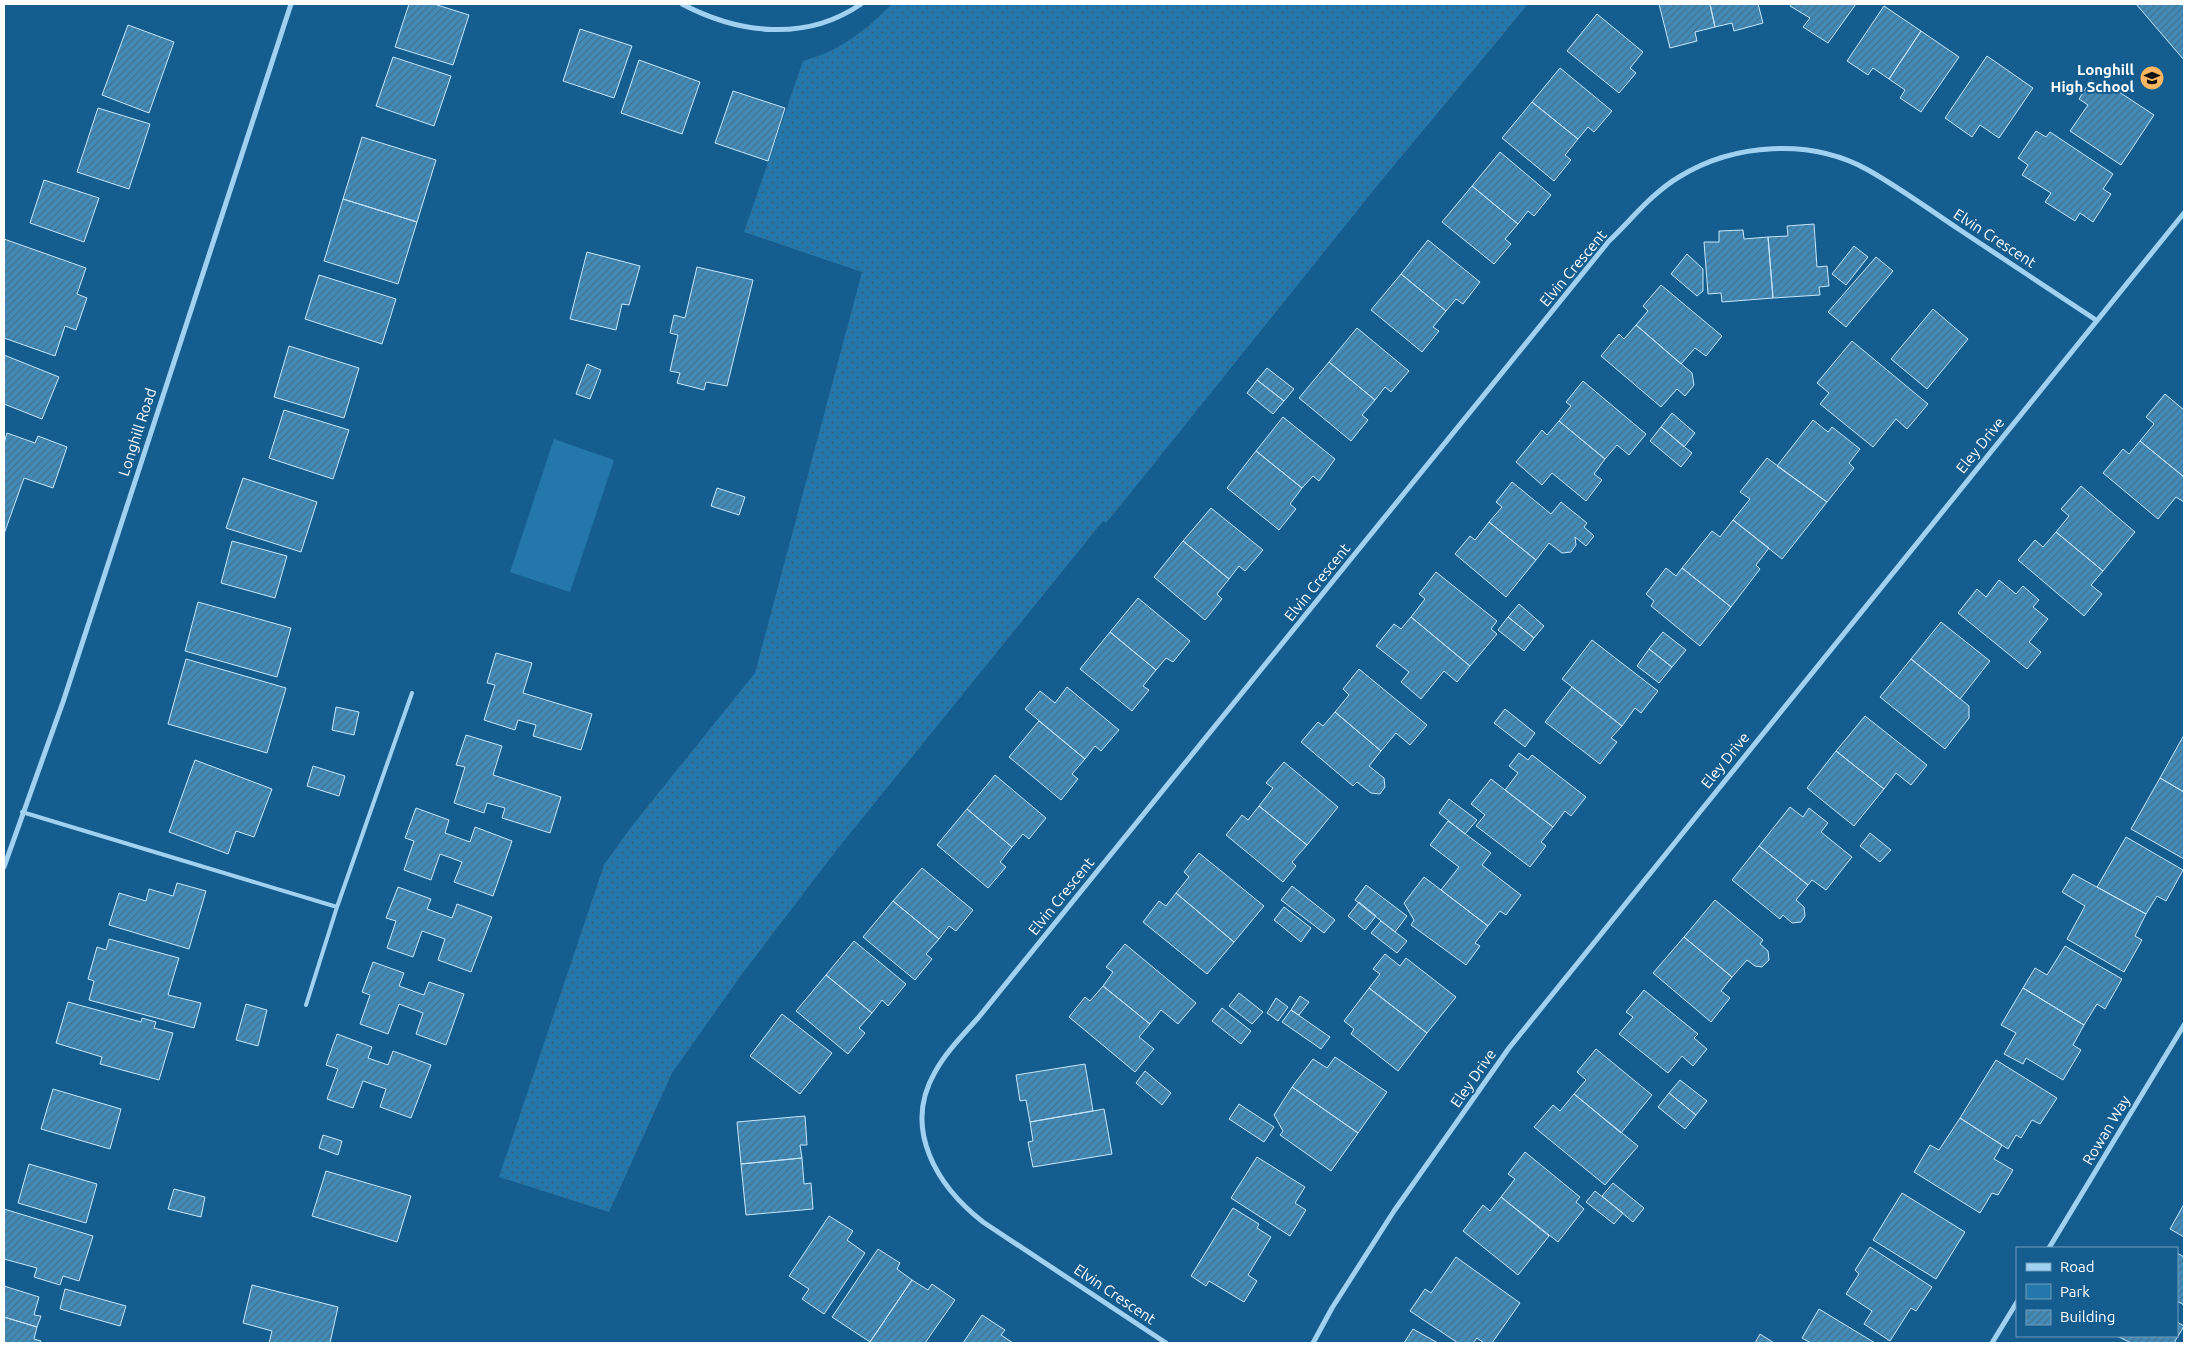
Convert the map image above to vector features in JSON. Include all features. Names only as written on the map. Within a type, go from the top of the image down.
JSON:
[{"type":"street","name":"Longhill Road","points":[[4,867],[22,812],[66,693],[291,4]]},
{"type":"street","points":[[682,4],[705,15],[758,30],[787,31],[813,26],[836,18],[861,4]]},
{"type":"street","name":"Elvin Crescent","points":[[1166,1343],[967,1210],[936,1171],[926,1146],[923,1113],[928,1088],[935,1072],[951,1048],[978,1018],[1609,241],[1664,187],[1688,172],[1711,162],[1735,154],[1781,148],[1823,153],[1867,170],[2096,320]]},
{"type":"street","name":"Eley Drive","points":[[1312,1343],[1394,1211],[1509,1048],[2184,212]]},
{"type":"street","name":"Rowan Way","points":[[2050,1247],[2184,1025]]},
{"type":"street","points":[[1992,1343],[2016,1304]]},
{"type":"lane","points":[[306,1005],[337,907],[412,693]]},
{"type":"lane","points":[[22,812],[337,907]]},
{"type":"green space","points":[[892,4],[1528,4],[1381,181],[1106,523],[1103,521],[835,852],[742,974],[672,1073],[609,1212],[499,1177],[604,865],[631,827],[755,673],[862,272],[744,232],[803,61],[841,46]]},
{"type":"green space","points":[[554,439],[614,460],[570,592],[510,572]]},
{"type":"building","points":[[409,4],[434,4],[469,15],[453,65],[395,47]]},
{"type":"building","points":[[1659,4],[1710,4],[1715,27],[1695,32],[1697,41],[1670,48]]},
{"type":"building","points":[[1710,4],[1758,4],[1763,23],[1734,31],[1732,23],[1715,27]]},
{"type":"building","points":[[1791,4],[1856,4],[1828,43],[1803,27],[1810,18],[1790,6]]},
{"type":"building","points":[[2136,4],[2184,4],[2184,60]]},
{"type":"building","points":[[1884,6],[1921,31],[1889,79],[1873,68],[1868,75],[1847,61]]},
{"type":"building","points":[[1597,14],[1643,52],[1630,68],[1636,73],[1619,93],[1567,51]]},
{"type":"building","points":[[128,25],[174,42],[149,113],[102,95]]},
{"type":"building","points":[[580,29],[632,46],[614,98],[563,81]]},
{"type":"building","points":[[1921,31],[1959,57],[1921,112],[1900,98],[1905,90],[1889,79]]},
{"type":"building","points":[[1987,56],[2033,88],[1999,138],[1980,125],[1972,137],[1945,118]]},
{"type":"building","points":[[393,57],[451,76],[434,126],[376,106]]},
{"type":"building","points":[[639,60],[700,82],[682,134],[621,113]]},
{"type":"building","points":[[1560,68],[1612,111],[1594,132],[1588,127],[1578,139],[1532,102]]},
{"type":"building","points":[[2091,80],[2101,87],[2104,82],[2154,115],[2121,165],[2070,131],[2088,105],[2079,99]]},
{"type":"building","points":[[733,91],[785,108],[768,161],[715,143]]},
{"type":"building","points":[[1532,102],[1578,139],[1565,155],[1571,160],[1554,181],[1502,138]]},
{"type":"building","points":[[98,108],[150,124],[129,189],[77,172]]},
{"type":"building","points":[[2036,131],[2046,137],[2050,132],[2113,174],[2103,189],[2111,194],[2093,222],[2080,213],[2075,221],[2045,202],[2051,193],[2022,175],[2028,165],[2018,158]]},
{"type":"building","points":[[362,137],[436,160],[417,222],[343,199]]},
{"type":"building","points":[[1500,152],[1551,195],[1534,216],[1528,211],[1518,224],[1472,186]]},
{"type":"building","points":[[44,180],[99,198],[84,242],[30,223]]},
{"type":"building","points":[[1472,186],[1518,224],[1505,239],[1511,244],[1494,264],[1442,222]]},
{"type":"building","points":[[343,199],[417,222],[398,284],[324,261]]},
{"type":"building","points":[[1814,224],[1817,267],[1827,266],[1829,286],[1819,287],[1820,295],[1773,298],[1768,237],[1788,236],[1787,226]]},
{"type":"building","points":[[1743,230],[1744,239],[1768,237],[1773,298],[1722,302],[1721,293],[1708,294],[1704,242],[1719,242],[1719,231]]},
{"type":"building","points":[[4,239],[86,268],[77,294],[87,298],[76,330],[65,326],[55,356],[4,338]]},
{"type":"building","points":[[1428,240],[1480,282],[1463,304],[1456,299],[1446,311],[1401,274]]},
{"type":"building","points":[[1854,246],[1868,257],[1846,285],[1832,274]]},
{"type":"building","points":[[587,252],[640,266],[629,305],[622,304],[616,330],[570,319]]},
{"type":"building","points":[[1687,254],[1703,269],[1703,291],[1697,296],[1671,274]]},
{"type":"building","points":[[1876,257],[1893,271],[1846,327],[1828,312]]},
{"type":"building","points":[[697,267],[753,280],[727,386],[706,382],[704,390],[677,383],[680,373],[670,371],[678,335],[670,333],[674,315],[685,318]]},
{"type":"building","points":[[1401,274],[1446,311],[1433,327],[1439,331],[1422,352],[1371,310]]},
{"type":"building","points":[[319,275],[396,299],[382,344],[305,319]]},
{"type":"building","points":[[1661,285],[1722,336],[1706,356],[1695,348],[1681,364],[1636,325],[1648,311],[1643,306]]},
{"type":"building","points":[[1933,309],[1968,339],[1927,389],[1891,359]]},
{"type":"building","points":[[1636,325],[1692,373],[1694,385],[1685,396],[1677,389],[1661,407],[1601,356],[1619,334],[1624,339]]},
{"type":"building","points":[[1357,328],[1409,371],[1391,392],[1385,387],[1375,400],[1329,362]]},
{"type":"building","points":[[1852,341],[1928,404],[1907,429],[1896,419],[1873,447],[1820,404],[1829,393],[1817,383]]},
{"type":"building","points":[[289,346],[359,368],[344,418],[274,397]]},
{"type":"building","points":[[4,355],[59,377],[42,419],[4,404]]},
{"type":"building","points":[[1329,362],[1375,400],[1362,415],[1368,420],[1351,441],[1299,398]]},
{"type":"building","points":[[587,364],[601,370],[590,399],[576,394]]},
{"type":"building","points":[[1267,368],[1294,389],[1284,401],[1257,380]]},
{"type":"building","points":[[1257,380],[1284,401],[1273,414],[1247,393]]},
{"type":"building","points":[[1583,381],[1646,434],[1629,455],[1617,445],[1605,459],[1559,421],[1571,406],[1566,402]]},
{"type":"building","points":[[2165,394],[2184,410],[2184,477],[2140,441],[2154,424],[2146,417]]},
{"type":"building","points":[[284,410],[349,430],[333,479],[269,458]]},
{"type":"building","points":[[1672,413],[1695,433],[1684,447],[1661,427]]},
{"type":"building","points":[[1283,417],[1335,459],[1319,481],[1313,476],[1302,488],[1256,451]]},
{"type":"building","points":[[1813,420],[1828,432],[1832,427],[1860,449],[1849,463],[1854,468],[1827,502],[1777,466]]},
{"type":"building","points":[[1559,421],[1605,459],[1594,474],[1602,480],[1586,501],[1552,473],[1542,485],[1516,462],[1542,430],[1547,435]]},
{"type":"building","points":[[1661,427],[1692,453],[1681,467],[1650,441]]},
{"type":"building","points":[[7,433],[35,443],[38,436],[67,447],[53,488],[24,478],[4,534],[4,443]]},
{"type":"building","points":[[2140,441],[2184,477],[2184,502],[2176,497],[2158,519],[2103,473],[2123,449],[2129,454]]},
{"type":"building","points":[[1256,451],[1302,488],[1290,504],[1296,509],[1279,530],[1227,488]]},
{"type":"building","points":[[1767,458],[1827,502],[1782,559],[1733,520],[1750,499],[1740,492]]},
{"type":"building","points":[[243,478],[317,502],[301,552],[226,528]]},
{"type":"building","points":[[1512,482],[1551,514],[1561,502],[1587,523],[1584,527],[1594,536],[1586,546],[1575,537],[1576,545],[1571,552],[1562,553],[1549,543],[1536,560],[1489,522],[1502,507],[1496,502]]},
{"type":"building","points":[[2081,486],[2135,532],[2103,571],[2056,532],[2069,516],[2061,509]]},
{"type":"building","points":[[717,488],[745,497],[739,515],[711,506]]},
{"type":"building","points":[[1211,508],[1263,550],[1245,571],[1239,566],[1229,579],[1183,541]]},
{"type":"building","points":[[1733,520],[1769,548],[1756,565],[1760,569],[1731,607],[1682,568],[1712,531],[1720,537]]},
{"type":"building","points":[[1489,522],[1536,560],[1506,597],[1455,554],[1470,536],[1475,540]]},
{"type":"building","points":[[2056,532],[2103,571],[2091,585],[2102,594],[2084,616],[2018,560],[2035,540],[2043,547]]},
{"type":"building","points":[[232,541],[287,556],[275,598],[221,583]]},
{"type":"building","points":[[1183,541],[1229,579],[1217,594],[1222,599],[1205,620],[1154,577]]},
{"type":"building","points":[[1666,568],[1676,576],[1682,568],[1731,607],[1700,646],[1651,606],[1654,601],[1646,594]]},
{"type":"building","points":[[1436,572],[1497,621],[1491,629],[1497,634],[1470,666],[1411,617],[1425,599],[1419,594]]},
{"type":"building","points":[[1999,580],[2016,594],[2023,586],[2039,600],[2033,607],[2048,619],[2029,642],[2041,652],[2027,669],[1958,613],[1977,589],[1986,597]]},
{"type":"building","points":[[1138,598],[1190,641],[1173,662],[1166,658],[1156,670],[1110,632]]},
{"type":"building","points":[[198,602],[291,628],[277,677],[185,651]]},
{"type":"building","points":[[1519,604],[1544,626],[1534,638],[1508,617]]},
{"type":"building","points":[[1411,617],[1470,666],[1457,682],[1444,671],[1421,699],[1401,682],[1409,672],[1376,646],[1394,624],[1401,629]]},
{"type":"building","points":[[1508,617],[1534,638],[1524,651],[1498,630]]},
{"type":"building","points":[[1941,622],[1990,661],[1960,699],[1911,659]]},
{"type":"building","points":[[1110,632],[1156,670],[1143,686],[1149,690],[1132,711],[1080,669]]},
{"type":"building","points":[[1663,632],[1686,650],[1672,667],[1649,649]]},
{"type":"building","points":[[1592,640],[1658,691],[1641,713],[1635,708],[1622,726],[1562,679]]},
{"type":"building","points":[[1649,649],[1672,667],[1659,683],[1637,666]]},
{"type":"building","points":[[496,653],[532,663],[523,693],[592,714],[581,750],[533,736],[536,725],[518,720],[515,730],[484,720],[495,685],[487,683]]},
{"type":"building","points":[[186,659],[286,688],[267,753],[168,724]]},
{"type":"building","points":[[1911,659],[1969,706],[1969,718],[1945,749],[1880,697]]},
{"type":"building","points":[[1359,669],[1427,725],[1410,745],[1396,733],[1381,751],[1335,712],[1349,695],[1343,689]]},
{"type":"building","points":[[1067,687],[1119,730],[1101,751],[1095,746],[1085,759],[1025,709],[1040,691],[1055,703]]},
{"type":"building","points":[[1572,687],[1622,726],[1611,738],[1617,742],[1600,764],[1545,722]]},
{"type":"building","points":[[336,707],[359,712],[354,735],[332,730]]},
{"type":"building","points":[[1505,709],[1535,733],[1525,747],[1494,723]]},
{"type":"building","points":[[1335,712],[1381,751],[1369,766],[1384,778],[1385,787],[1380,794],[1371,793],[1357,782],[1353,786],[1301,742],[1318,722],[1323,726]]},
{"type":"building","points":[[1865,716],[1927,765],[1911,785],[1896,773],[1884,789],[1836,751]]},
{"type":"building","points":[[1039,721],[1085,759],[1072,774],[1078,779],[1061,800],[1009,757]]},
{"type":"building","points":[[466,735],[502,746],[493,775],[561,797],[550,833],[502,818],[505,808],[487,803],[484,813],[454,803],[465,767],[456,765]]},
{"type":"building","points":[[2184,735],[2184,792],[2160,778]]},
{"type":"building","points":[[1836,751],[1884,789],[1854,826],[1807,788]]},
{"type":"building","points":[[1519,753],[1528,760],[1532,755],[1586,797],[1571,816],[1565,811],[1553,827],[1505,790],[1518,773],[1509,766]]},
{"type":"building","points":[[195,760],[272,789],[254,837],[236,831],[228,854],[169,832]]},
{"type":"building","points":[[1284,762],[1338,807],[1307,845],[1259,806],[1273,788],[1266,783]]},
{"type":"building","points":[[313,766],[345,776],[339,796],[307,786]]},
{"type":"building","points":[[995,775],[1046,818],[1029,839],[1023,834],[1012,847],[967,809]]},
{"type":"building","points":[[2160,778],[2184,792],[2184,859],[2131,829]]},
{"type":"building","points":[[1491,779],[1553,827],[1541,842],[1546,846],[1530,867],[1476,826],[1485,815],[1471,804]]},
{"type":"building","points":[[1449,799],[1477,820],[1465,834],[1439,813]]},
{"type":"building","points":[[1259,806],[1307,845],[1292,862],[1296,866],[1283,882],[1226,835],[1242,815],[1248,820]]},
{"type":"building","points":[[1790,807],[1803,817],[1809,808],[1828,823],[1821,832],[1852,857],[1826,890],[1812,880],[1808,885],[1759,846]]},
{"type":"building","points":[[416,808],[449,820],[445,833],[470,842],[475,827],[512,841],[493,896],[454,882],[462,862],[440,854],[431,880],[404,870],[414,841],[405,838]]},
{"type":"building","points":[[967,809],[1012,847],[1000,862],[1006,867],[988,888],[937,845]]},
{"type":"building","points":[[1448,821],[1491,853],[1482,865],[1521,895],[1506,915],[1500,911],[1488,926],[1441,890],[1459,867],[1430,845]]},
{"type":"building","points":[[1870,833],[1891,850],[1880,862],[1860,846]]},
{"type":"building","points":[[2126,837],[2183,870],[2166,901],[2157,896],[2146,914],[2097,887]]},
{"type":"building","points":[[1759,846],[1808,885],[1796,900],[1804,907],[1805,916],[1801,922],[1792,923],[1783,915],[1780,919],[1732,880]]},
{"type":"building","points":[[1199,853],[1264,906],[1234,942],[1176,893],[1189,877],[1184,872]]},
{"type":"building","points":[[922,868],[973,910],[956,931],[949,926],[939,939],[893,901]]},
{"type":"building","points":[[2073,874],[2146,914],[2135,936],[2142,940],[2124,972],[2067,939],[2085,906],[2062,892]]},
{"type":"building","points":[[1424,877],[1488,926],[1475,943],[1480,946],[1466,965],[1411,925],[1414,920],[1404,903]]},
{"type":"building","points":[[177,883],[206,891],[189,949],[109,925],[119,893],[146,901],[149,889],[173,896]]},
{"type":"building","points":[[1366,885],[1407,916],[1395,932],[1355,900]]},
{"type":"building","points":[[1292,886],[1335,920],[1324,933],[1281,900]]},
{"type":"building","points":[[398,887],[431,899],[427,909],[452,918],[457,904],[492,917],[471,972],[438,960],[445,939],[422,931],[413,957],[387,948],[396,921],[386,918]]},
{"type":"building","points":[[1176,893],[1234,942],[1207,974],[1143,922],[1159,901],[1166,906]]},
{"type":"building","points":[[1715,900],[1763,940],[1760,944],[1768,951],[1769,960],[1762,967],[1755,966],[1747,960],[1732,977],[1684,937]]},
{"type":"building","points":[[893,901],[939,939],[926,954],[932,959],[915,980],[863,937]]},
{"type":"building","points":[[1359,902],[1376,916],[1365,930],[1348,916]]},
{"type":"building","points":[[1284,907],[1311,928],[1301,942],[1274,920]]},
{"type":"building","points":[[1381,921],[1407,941],[1397,953],[1371,933]]},
{"type":"building","points":[[1684,937],[1732,977],[1721,991],[1730,998],[1711,1022],[1653,973]]},
{"type":"building","points":[[109,939],[179,958],[168,995],[201,1003],[194,1028],[89,1000],[94,981],[88,979],[97,947],[106,950]]},
{"type":"building","points":[[854,941],[906,984],[888,1006],[882,1000],[872,1013],[826,975]]},
{"type":"building","points":[[1125,944],[1196,1003],[1178,1024],[1161,1010],[1150,1024],[1103,986],[1113,972],[1106,967]]},
{"type":"building","points":[[2065,946],[2122,979],[2105,1009],[2097,1004],[2084,1025],[2023,988],[2035,968],[2047,975]]},
{"type":"building","points":[[1385,954],[1400,966],[1406,958],[1456,997],[1427,1033],[1369,988],[1380,974],[1373,969]]},
{"type":"building","points":[[373,962],[404,973],[399,986],[424,995],[429,982],[464,994],[446,1045],[416,1034],[423,1013],[399,1004],[388,1034],[360,1024],[370,995],[362,992]]},
{"type":"building","points":[[826,975],[872,1013],[859,1028],[865,1033],[848,1054],[796,1011]]},
{"type":"building","points":[[1103,986],[1150,1024],[1139,1037],[1154,1049],[1135,1072],[1069,1017],[1085,997],[1090,1001]]},
{"type":"building","points":[[1369,988],[1427,1033],[1398,1071],[1351,1034],[1354,1029],[1344,1021]]},
{"type":"building","points":[[2023,988],[2084,1025],[2073,1045],[2081,1050],[2063,1080],[2026,1058],[2023,1064],[2004,1054],[2016,1033],[2001,1025]]},
{"type":"building","points":[[1644,990],[1698,1034],[1694,1038],[1707,1049],[1693,1066],[1682,1056],[1668,1073],[1619,1034],[1633,1017],[1626,1012]]},
{"type":"building","points":[[1239,993],[1263,1012],[1252,1024],[1229,1006]]},
{"type":"building","points":[[1300,996],[1309,1002],[1299,1015],[1291,1010]]},
{"type":"building","points":[[1276,998],[1288,1007],[1278,1021],[1267,1013]]},
{"type":"building","points":[[68,1002],[141,1022],[142,1018],[156,1022],[154,1028],[173,1033],[159,1080],[100,1064],[102,1057],[56,1043]]},
{"type":"building","points":[[246,1004],[267,1010],[258,1046],[236,1040]]},
{"type":"building","points":[[1222,1008],[1251,1031],[1241,1044],[1212,1021]]},
{"type":"building","points":[[1291,1010],[1330,1037],[1321,1049],[1282,1022]]},
{"type":"building","points":[[782,1014],[832,1053],[800,1094],[750,1056]]},
{"type":"building","points":[[337,1034],[372,1047],[368,1058],[388,1065],[393,1051],[431,1065],[411,1118],[380,1107],[386,1089],[363,1081],[353,1108],[327,1099],[338,1069],[326,1065]]},
{"type":"building","points":[[1596,1049],[1652,1095],[1621,1133],[1574,1094],[1586,1080],[1577,1072]]},
{"type":"building","points":[[1335,1057],[1387,1092],[1358,1133],[1292,1087],[1313,1059],[1327,1068]]},
{"type":"building","points":[[1996,1060],[2057,1098],[2040,1124],[2032,1120],[2021,1138],[2016,1135],[2008,1149],[1960,1118]]},
{"type":"building","points":[[1085,1064],[1093,1111],[1030,1122],[1026,1100],[1020,1101],[1016,1075]]},
{"type":"building","points":[[1145,1071],[1171,1093],[1162,1105],[1136,1083]]},
{"type":"building","points":[[1680,1080],[1707,1101],[1696,1115],[1669,1093]]},
{"type":"building","points":[[1292,1087],[1358,1133],[1331,1171],[1280,1135],[1283,1131],[1274,1115]]},
{"type":"building","points":[[53,1089],[121,1109],[110,1149],[41,1129]]},
{"type":"building","points":[[1669,1093],[1696,1115],[1685,1129],[1658,1107]]},
{"type":"building","points":[[1574,1094],[1638,1146],[1605,1185],[1534,1127],[1553,1105],[1560,1111]]},
{"type":"building","points":[[1239,1104],[1274,1127],[1264,1142],[1229,1119]]},
{"type":"building","points":[[1104,1109],[1112,1154],[1033,1167],[1028,1142],[1033,1141],[1030,1122]]},
{"type":"building","points":[[805,1116],[807,1145],[800,1145],[802,1158],[741,1164],[737,1122]]},
{"type":"building","points":[[1960,1118],[2002,1145],[1994,1159],[2013,1170],[1998,1195],[1992,1193],[1980,1213],[1914,1172],[1930,1145],[1939,1150]]},
{"type":"building","points":[[323,1135],[342,1141],[338,1155],[319,1148]]},
{"type":"building","points":[[1525,1152],[1580,1197],[1576,1202],[1584,1209],[1558,1242],[1501,1197],[1515,1179],[1508,1174]]},
{"type":"building","points":[[1257,1157],[1305,1187],[1295,1203],[1306,1210],[1290,1236],[1231,1198]]},
{"type":"building","points":[[802,1158],[804,1184],[811,1183],[813,1209],[746,1215],[741,1164]]},
{"type":"building","points":[[29,1164],[97,1184],[86,1223],[18,1203]]},
{"type":"building","points":[[326,1171],[411,1196],[397,1242],[312,1216]]},
{"type":"building","points":[[1613,1183],[1644,1208],[1633,1222],[1602,1196]]},
{"type":"building","points":[[174,1189],[205,1197],[201,1217],[168,1209]]},
{"type":"building","points":[[1595,1191],[1623,1213],[1614,1224],[1586,1202]]},
{"type":"building","points":[[1902,1193],[1965,1232],[1936,1279],[1873,1240]]},
{"type":"building","points":[[1501,1197],[1549,1236],[1518,1275],[1463,1231],[1483,1205],[1490,1211]]},
{"type":"building","points":[[2184,1204],[2184,1237],[2170,1229]]},
{"type":"building","points":[[1233,1208],[1259,1224],[1257,1228],[1271,1237],[1248,1275],[1257,1281],[1244,1302],[1209,1281],[1206,1286],[1191,1276]]},
{"type":"building","points":[[4,1209],[93,1236],[79,1281],[63,1276],[60,1285],[34,1277],[37,1268],[4,1259]]},
{"type":"building","points":[[829,1216],[853,1231],[847,1240],[865,1253],[824,1314],[802,1299],[809,1289],[789,1276]]},
{"type":"building","points":[[1870,1247],[1932,1287],[1916,1311],[1911,1308],[1890,1341],[1864,1324],[1872,1311],[1846,1294],[1859,1274],[1855,1270]]},
{"type":"building","points":[[878,1249],[900,1263],[897,1269],[912,1280],[870,1342],[832,1317]]},
{"type":"building","points":[[2178,1254],[2184,1257],[2184,1305],[2178,1302]]},
{"type":"building","points":[[1456,1257],[1520,1303],[1492,1343],[1484,1343],[1477,1338],[1473,1343],[1458,1343],[1410,1311],[1425,1289],[1431,1293]]},
{"type":"building","points":[[912,1280],[928,1290],[932,1284],[955,1300],[925,1343],[870,1342]]},
{"type":"building","points":[[252,1285],[338,1307],[330,1343],[269,1343],[272,1331],[243,1323]]},
{"type":"building","points":[[4,1286],[39,1297],[34,1315],[41,1316],[37,1327],[4,1317]]},
{"type":"building","points":[[65,1289],[126,1306],[120,1326],[60,1309]]},
{"type":"building","points":[[1819,1309],[1875,1343],[1811,1343],[1802,1338]]},
{"type":"building","points":[[982,1315],[1005,1330],[1001,1335],[1013,1343],[963,1343]]},
{"type":"building","points":[[4,1317],[37,1327],[34,1339],[41,1341],[40,1343],[4,1343]]},
{"type":"building","points":[[2178,1323],[2184,1326],[2178,1336]]},
{"type":"building","points":[[1413,1329],[1438,1343],[1404,1343]]},
{"type":"building","points":[[1760,1334],[1774,1343],[1755,1343]]},
{"type":"building","points":[[2119,1337],[2178,1337],[2174,1343],[2131,1343]]},
{"type":"place","name":"Longhill High School","points":[[2152,78]]}]
